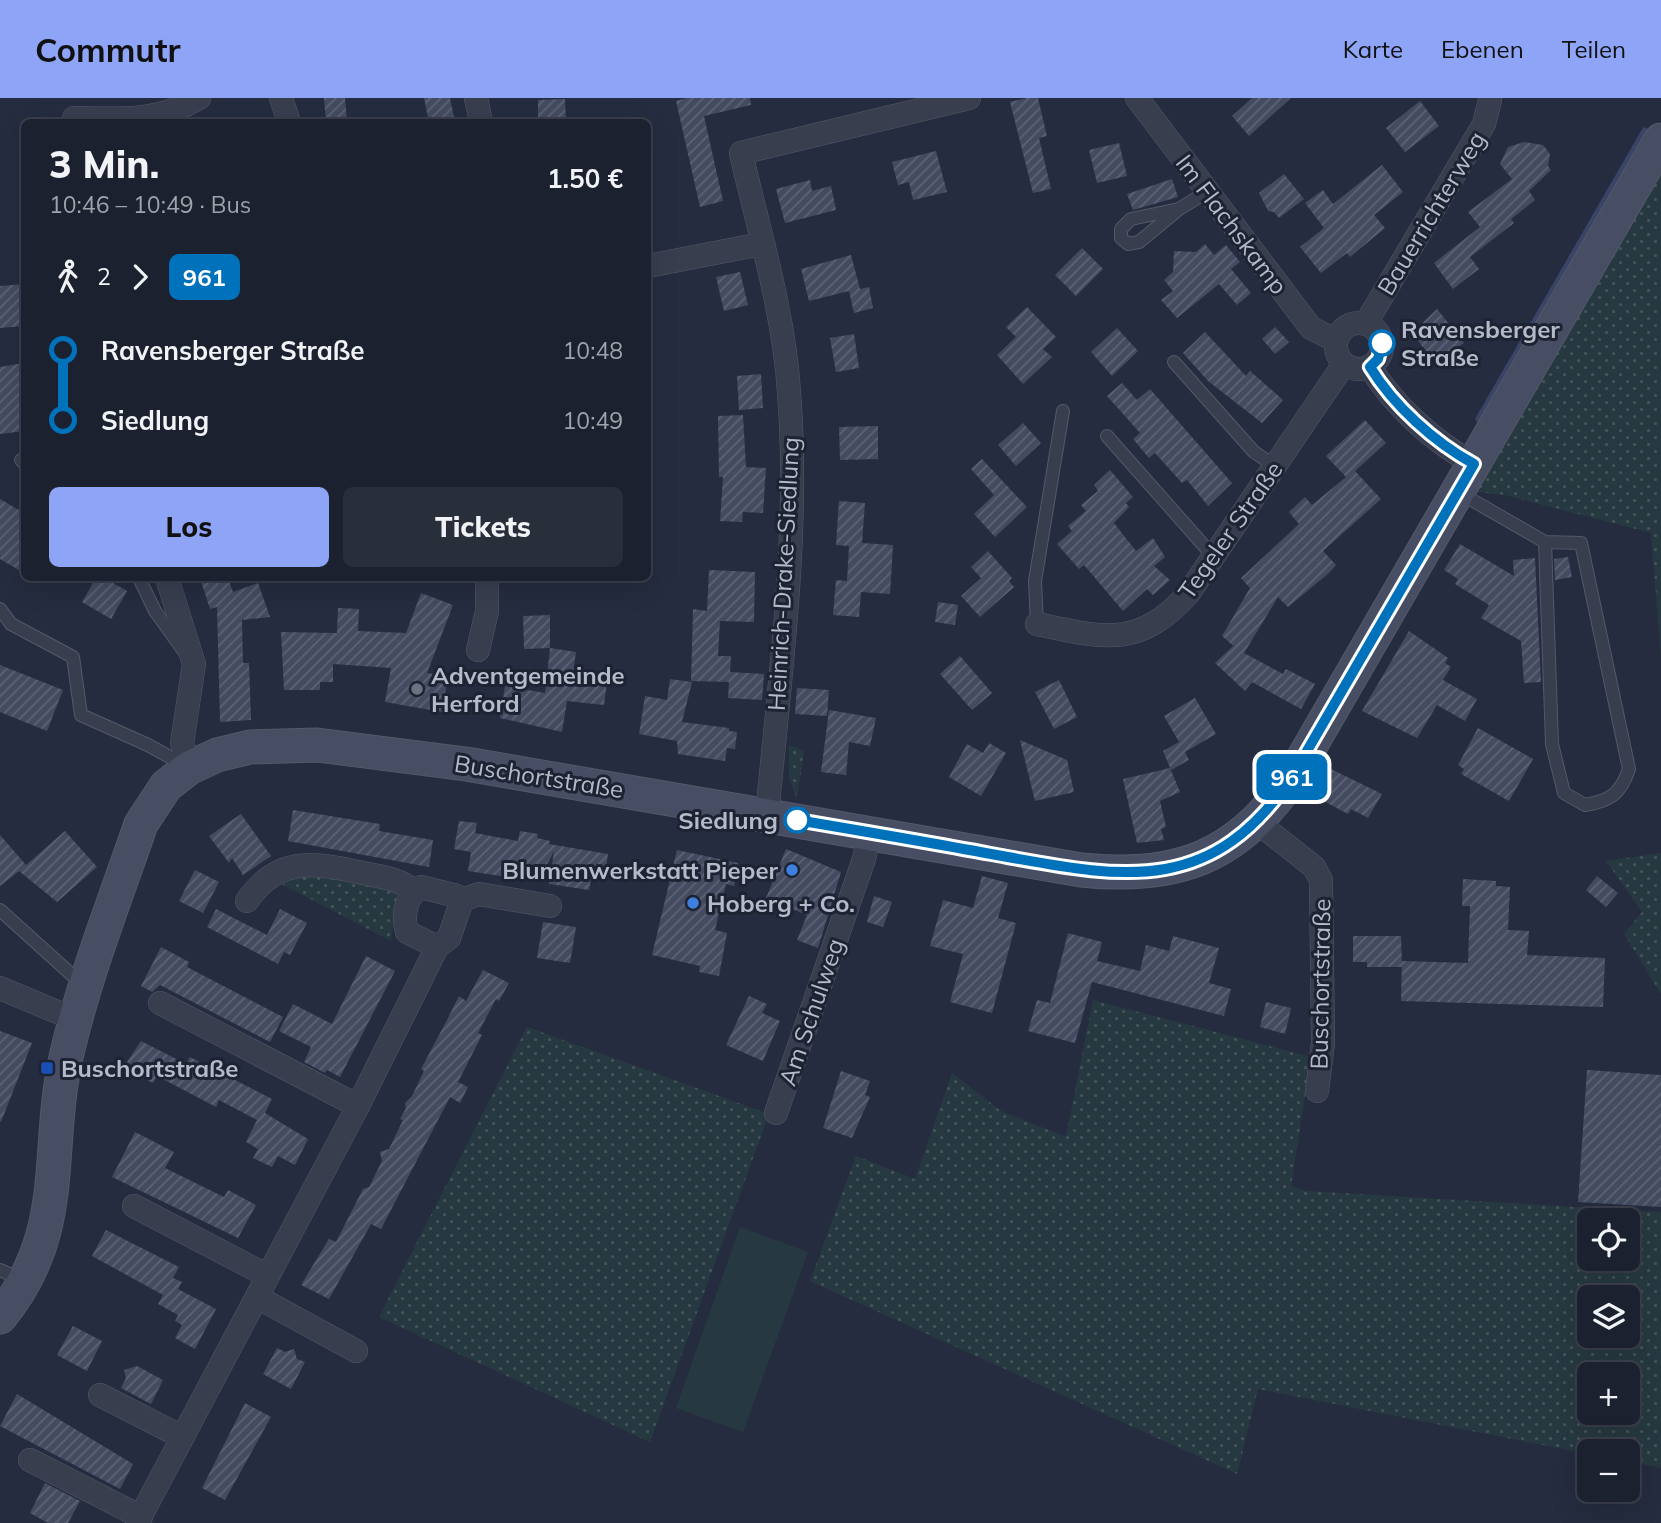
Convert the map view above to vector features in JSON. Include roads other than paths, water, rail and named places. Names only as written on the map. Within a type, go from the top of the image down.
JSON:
[{"type":"main road","name":"Buschortstraße","points":[[0,1317],[12,1275],[48,1223],[64,1066],[74,1019],[141,824],[156,798],[189,768],[218,755],[250,747],[349,747],[1121,874],[1177,867],[1206,857],[1234,841],[1257,822],[1293,775],[1661,140]]},
{"type":"street","points":[[75,113],[154,118],[180,109],[199,98]]},
{"type":"street","points":[[281,98],[288,119]]},
{"type":"street","points":[[476,98],[480,119]]},
{"type":"street","name":"Heinrich-Drake-Siedlung","points":[[767,815],[784,626],[792,472],[789,391],[782,332],[741,153],[969,98]]},
{"type":"street","name":"Im Flachskamp","points":[[1137,98],[1311,328],[1335,340]]},
{"type":"street","name":"Bauerrichterweg","points":[[1366,323],[1484,124],[1488,99]]},
{"type":"street","points":[[651,265],[761,244]]},
{"type":"street","points":[[1366,323],[1375,329],[1381,338],[1378,359],[1370,367],[1352,369],[1338,358],[1335,340],[1347,325],[1366,323]]},
{"type":"street","name":"Tegeler Straße","points":[[1037,624],[1115,637],[1143,631],[1175,609],[1214,557],[1344,364]]},
{"type":"street","points":[[1370,367],[1379,382],[1466,478]]},
{"type":"street","points":[[168,581],[194,664],[182,743],[189,768]]},
{"type":"street","points":[[478,650],[487,611],[487,581]]},
{"type":"street","name":"Buschortstraße","points":[[1257,822],[1314,867],[1321,880],[1323,1043],[1317,1091]]},
{"type":"street","name":"Am Schulweg","points":[[776,1113],[864,859],[870,832]]},
{"type":"street","points":[[247,901],[257,886],[271,876],[295,866],[318,864],[401,881],[414,891]]},
{"type":"street","points":[[437,947],[407,932],[406,911],[414,891],[421,887],[462,900],[479,894],[550,906]]},
{"type":"street","points":[[30,1460],[139,1520],[358,1107],[437,947],[449,938],[462,900]]},
{"type":"street","points":[[0,988],[74,1019]]},
{"type":"street","points":[[160,1003],[358,1107]]},
{"type":"street","points":[[134,1206],[268,1276]]},
{"type":"street","points":[[257,1297],[356,1351]]},
{"type":"street","points":[[100,1395],[182,1437]]},
{"type":"lane","points":[[1180,209],[1207,192]]},
{"type":"lane","points":[[1174,362],[1254,452],[1275,466]]},
{"type":"lane","points":[[1037,624],[1035,581],[1063,411]]},
{"type":"lane","points":[[1107,436],[1214,557]]},
{"type":"lane","points":[[1466,478],[1545,542],[1581,543],[1629,769],[1622,790],[1604,802],[1585,805],[1564,793],[1552,744],[1545,542]]},
{"type":"lane","points":[[140,581],[155,611],[194,664]]},
{"type":"lane","points":[[0,609],[11,624],[73,657],[81,715],[148,745],[189,768]]},
{"type":"lane","points":[[0,910],[85,987]]},
{"type":"waterway","points":[[1479,419],[1645,131]]},
{"type":"place","name":"Ravensberger Straße","points":[[1382,343]]},
{"type":"place","name":"Adventgemeinde Herford","points":[[417,689]]},
{"type":"place","name":"Siedlung","points":[[797,820]]},
{"type":"place","name":"Blumenwerkstatt Pieper","points":[[792,870]]},
{"type":"place","name":"Hoberg + Co.","points":[[693,903]]},
{"type":"place","name":"Buschortstraße","points":[[47,1068]]}]
